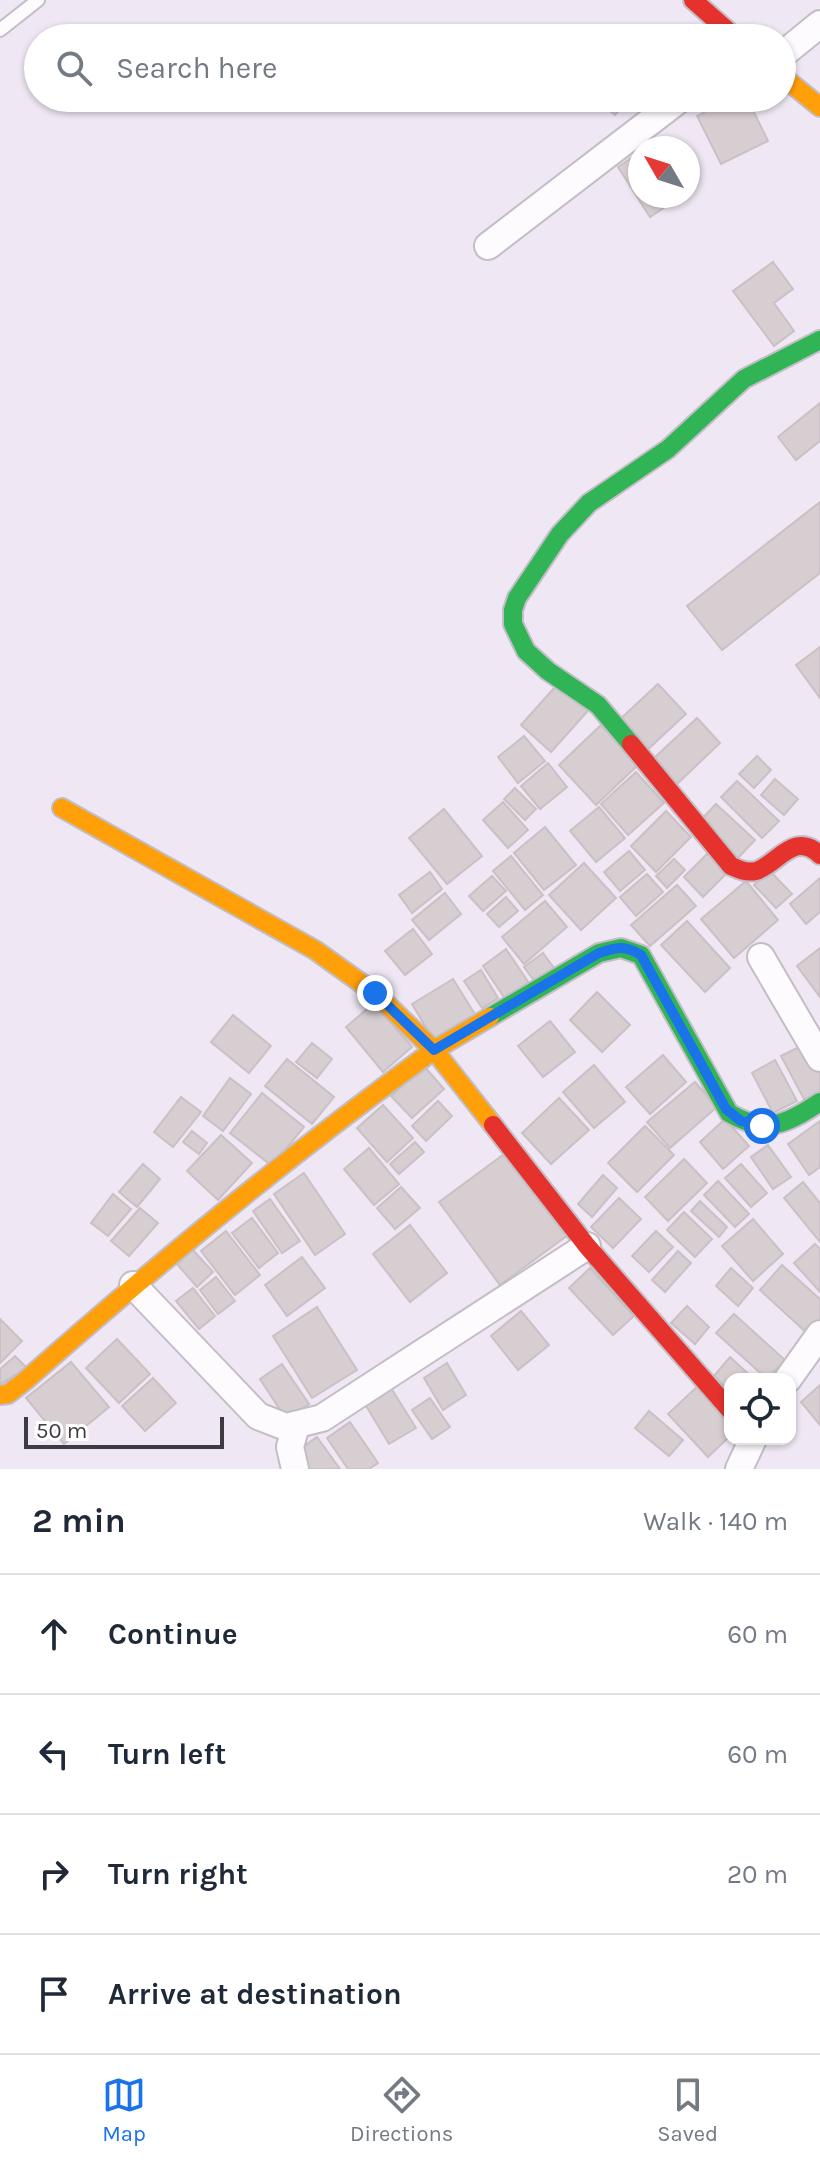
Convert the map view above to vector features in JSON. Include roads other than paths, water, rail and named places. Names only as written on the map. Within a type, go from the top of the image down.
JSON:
[{"type":"street","points":[[693,0],[720,24]]},
{"type":"street","points":[[796,44],[820,24]]},
{"type":"street","points":[[796,87],[820,107]]},
{"type":"street","points":[[488,246],[663,112]]},
{"type":"street","points":[[820,340],[746,378],[667,450],[579,512],[549,548],[515,599],[512,620],[517,636],[536,661],[560,682],[583,692],[598,705],[731,866],[752,872],[766,868],[788,847],[796,846],[811,848],[820,855]]},
{"type":"street","points":[[62,808],[315,950],[375,993],[434,1050],[587,1246],[724,1403]]},
{"type":"street","points":[[0,1395],[8,1394],[26,1380],[133,1285],[434,1050],[599,953],[618,946],[628,947],[641,955],[729,1113],[748,1123],[775,1126],[794,1119],[820,1102]]},
{"type":"street","points":[[761,957],[820,1058]]},
{"type":"street","points":[[133,1285],[258,1416],[286,1427],[322,1418],[587,1246]]},
{"type":"street","points":[[792,1373],[820,1334]]},
{"type":"street","points":[[295,1469],[290,1447],[296,1425]]},
{"type":"street","points":[[739,1469],[750,1445]]},
{"type":"lane","points":[[0,30],[38,0]]}]
